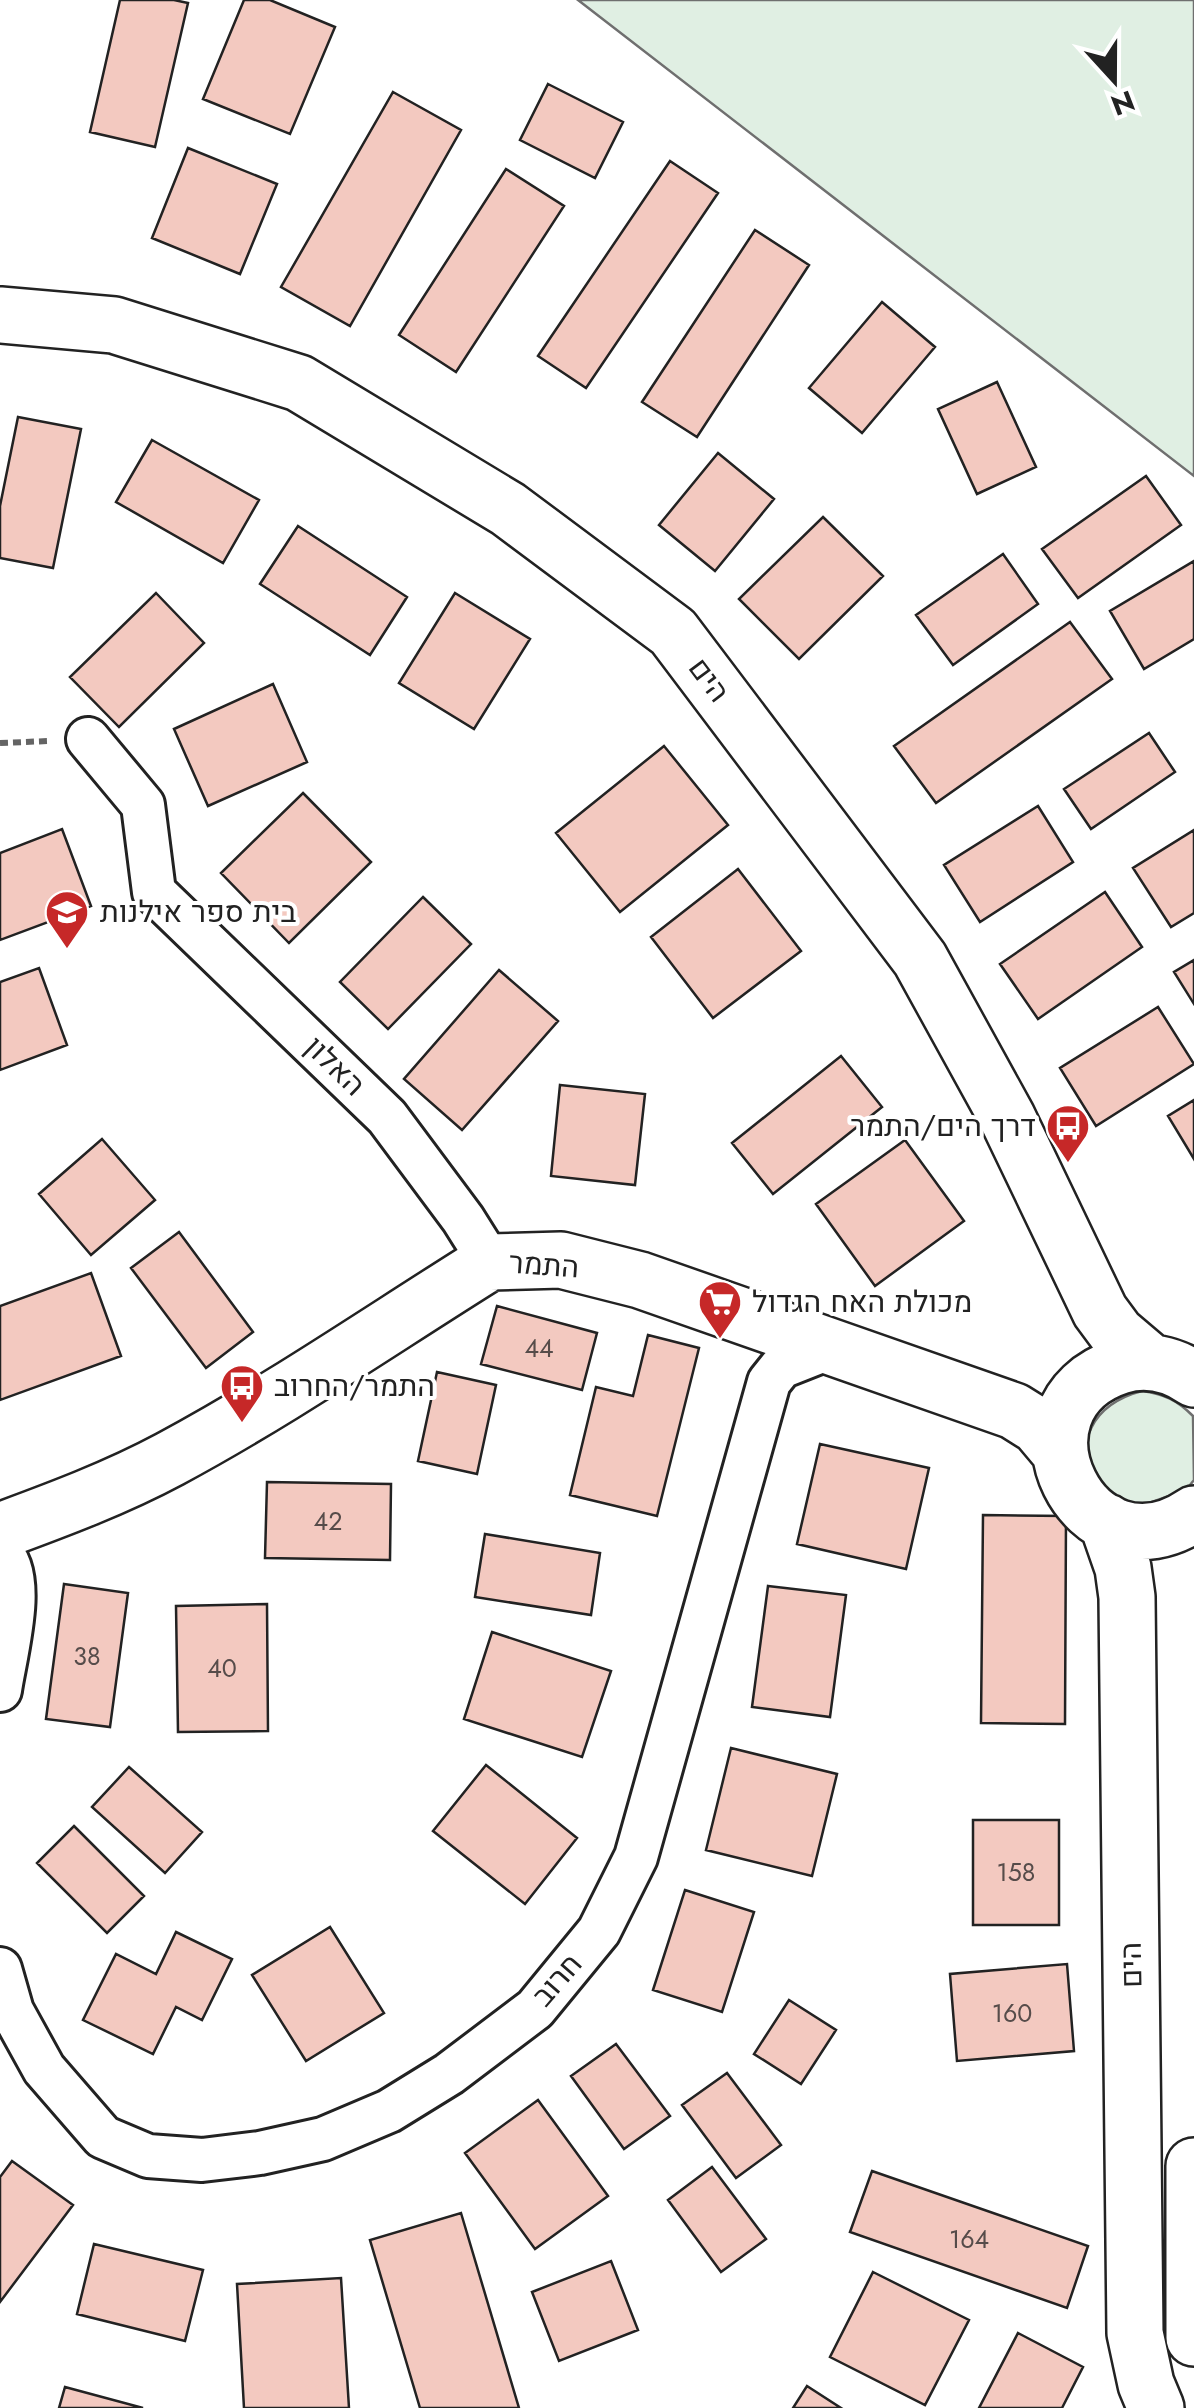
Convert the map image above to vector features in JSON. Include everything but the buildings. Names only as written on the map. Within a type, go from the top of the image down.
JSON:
[{"type":"main road","name":"הים","points":[[0,315],[114,325],[299,384],[508,509],[672,632],[920,959],[1008,1116],[1100,1311],[1117,1334],[1172,1371]]},
{"type":"main road","name":"התמר","points":[[0,1531],[166,1461],[225,1429],[490,1262],[523,1259],[560,1260],[640,1280],[1014,1411],[1038,1426],[1059,1450]]},
{"type":"main road","points":[[1172,1371],[1128,1364],[1106,1371],[1086,1385],[1071,1404],[1062,1426],[1059,1450],[1063,1473],[1073,1493],[1106,1522],[1128,1530],[1150,1531],[1172,1526],[1194,1514]]},
{"type":"main road","name":"הים","points":[[1106,1522],[1123,1568],[1127,1597],[1134,2333],[1156,2408]]},
{"type":"main road","points":[[1194,2166],[1194,2338]]},
{"type":"street","name":"האלון","points":[[88,740],[143,806],[154,892],[387,1117],[490,1262]]},
{"type":"street","name":"חרוב","points":[[0,1969],[12,2012],[44,2068],[103,2137],[148,2156],[202,2160],[324,2139],[388,2111],[448,2074],[535,2008],[599,1931],[636,1857],[768,1382],[782,1367],[829,1348]]},
{"type":"street","points":[[0,1552],[9,1562],[15,1588],[0,1690]]},
{"type":"path","points":[[0,743],[88,740]]},
{"type":"green space","points":[[578,0],[1194,0],[1194,476]]},
{"type":"green space","points":[[1142,1391],[1170,1399],[1193,1416],[1194,1480],[1186,1490],[1135,1508],[1101,1488],[1087,1456],[1087,1441],[1099,1415],[1125,1397]]},
{"type":"place","name":"בית ספר אילנות","points":[[67,950]]},
{"type":"place","name":"דרך הים/התמר","points":[[1068,1164]]},
{"type":"place","name":"מכולת האח הגדול","points":[[720,1340]]},
{"type":"place","name":"התמר/החרוב","points":[[242,1424]]}]
